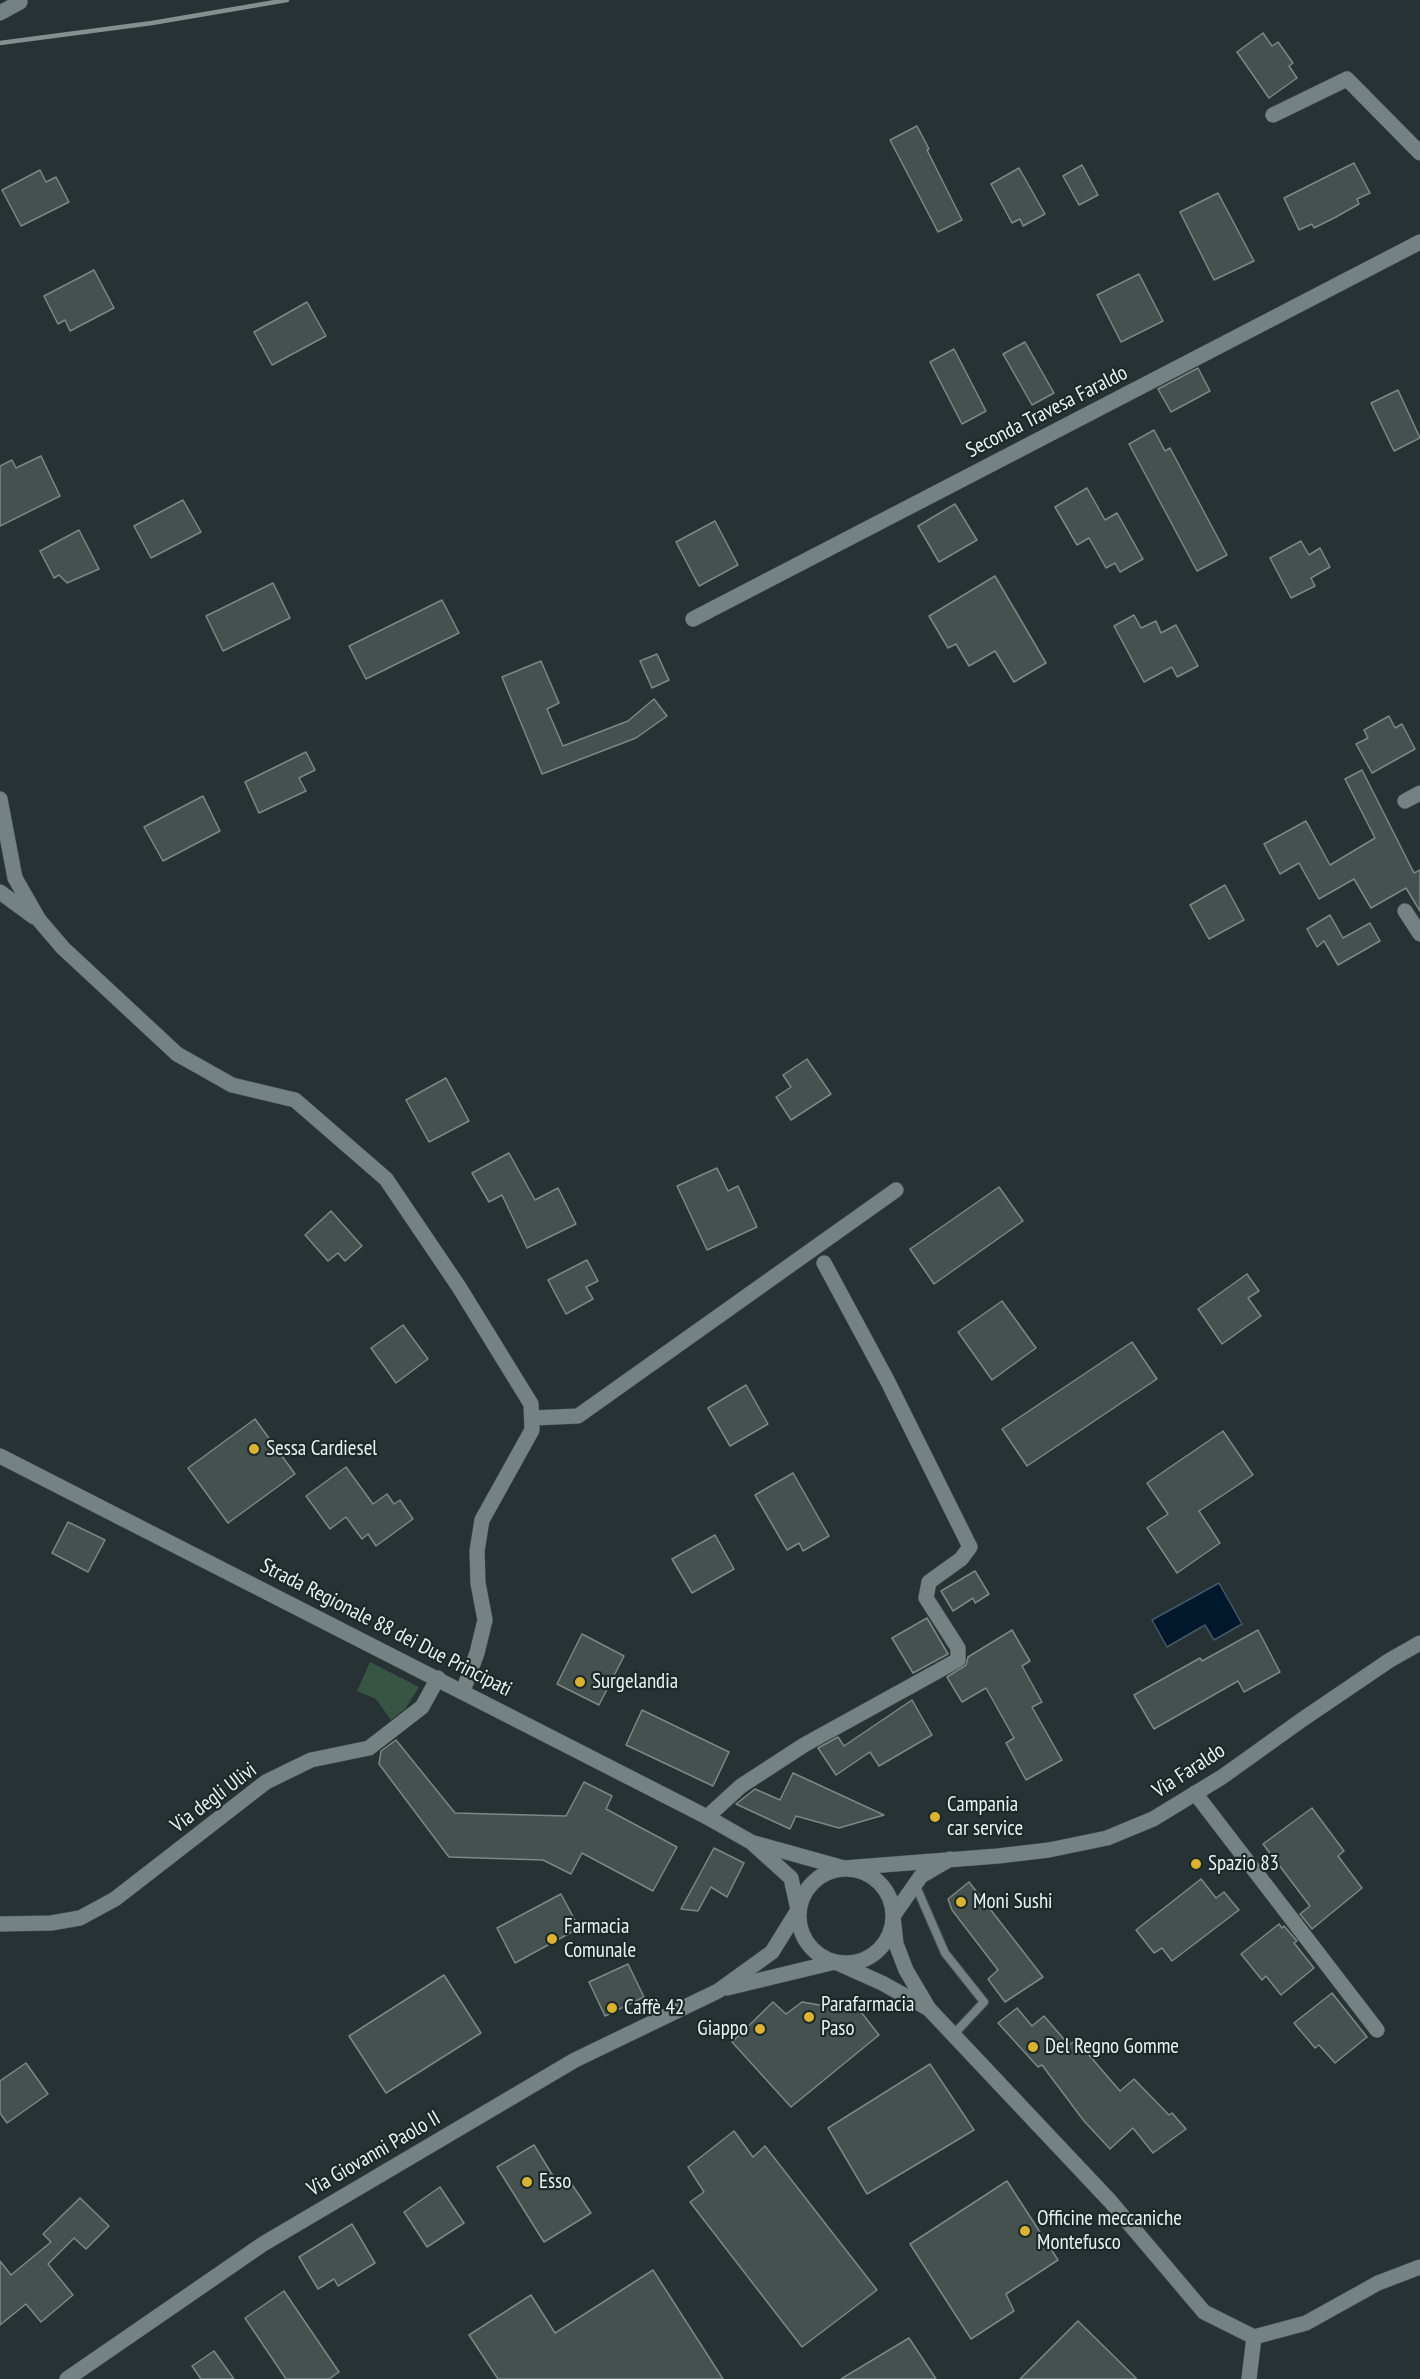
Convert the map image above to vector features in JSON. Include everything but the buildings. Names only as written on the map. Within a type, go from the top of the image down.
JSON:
[{"type":"street","points":[[0,13],[22,0]]},
{"type":"street","points":[[1273,115],[1347,79],[1420,153]]},
{"type":"street","name":"Seconda Travesa Faraldo","points":[[693,618],[1420,242]]},
{"type":"street","points":[[1405,801],[1420,793]]},
{"type":"street","points":[[0,800],[9,870],[9,889],[0,892]]},
{"type":"street","points":[[0,837],[4,820]]},
{"type":"street","points":[[9,870],[39,920],[63,948],[177,1054],[231,1085],[295,1100],[386,1179],[459,1287],[531,1404],[532,1430],[482,1520],[477,1551],[478,1583],[485,1620],[477,1653],[463,1691]]},
{"type":"street","points":[[0,892],[39,920]]},
{"type":"street","points":[[1405,911],[1420,934]]},
{"type":"street","points":[[533,1418],[578,1416],[896,1190]]},
{"type":"street","points":[[707,1816],[741,1786],[804,1744],[958,1660],[958,1648],[926,1598],[929,1582],[962,1559],[969,1547],[887,1380],[824,1263]]},
{"type":"street","name":"Strada Regionale 88 dei Due Principati","points":[[0,1456],[707,1816],[751,1842],[791,1878],[799,1927],[806,1942],[815,1952],[882,1983],[929,2009],[1110,2201],[1204,2312],[1254,2337]]},
{"type":"street","name":"Via Faraldo","points":[[844,1868],[1049,1850],[1107,1838],[1154,1819],[1390,1660],[1420,1643]]},
{"type":"street","name":"Via degli Ulivi","points":[[0,1924],[51,1923],[80,1918],[115,1899],[266,1782],[311,1760],[369,1748],[422,1707],[438,1678]]},
{"type":"street","points":[[1195,1793],[1377,2030]]},
{"type":"street","name":"Strada Regionale 88 dei Due Principati","points":[[751,1842],[862,1871],[879,1882],[890,1899],[896,1944],[929,2009]]},
{"type":"street","points":[[718,1990],[835,1962],[853,1963],[874,1954],[888,1936],[893,1916],[921,1876],[950,1859]]},
{"type":"street","points":[[718,1990],[772,1952],[798,1910],[806,1890],[817,1878],[830,1871],[844,1868]]},
{"type":"street","name":"Via Giovanni Paolo II","points":[[67,2379],[273,2238],[575,2060],[718,1990]]},
{"type":"street","points":[[1250,2379],[1254,2337],[1306,2323],[1378,2283],[1420,2266]]},
{"type":"lane","points":[[915,1884],[945,1953],[984,2002],[954,2034]]},
{"type":"green space","points":[[370,1662],[419,1687],[405,1709],[391,1720],[376,1699],[357,1691]]},
{"type":"water","points":[[1219,1583],[1242,1624],[1214,1640],[1205,1625],[1167,1647],[1152,1620]]},
{"type":"railway","points":[[0,43],[152,23],[287,0]]},
{"type":"place","name":"Sessa Cardiesel","points":[[254,1449]]},
{"type":"place","name":"Surgelandia","points":[[580,1682]]},
{"type":"place","name":"Campania car service","points":[[935,1817]]},
{"type":"place","name":"Spazio 83","points":[[1196,1864]]},
{"type":"place","name":"Moni Sushi","points":[[961,1902]]},
{"type":"place","name":"Farmacia Comunale","points":[[552,1939]]},
{"type":"place","name":"Caffè 42","points":[[612,2008]]},
{"type":"place","name":"Parafarmacia Paso","points":[[809,2017]]},
{"type":"place","name":"Giappo","points":[[760,2029]]},
{"type":"place","name":"Del Regno Gomme","points":[[1033,2047]]},
{"type":"place","name":"Esso","points":[[527,2182]]},
{"type":"place","name":"Officine meccaniche Montefusco","points":[[1025,2231]]}]
